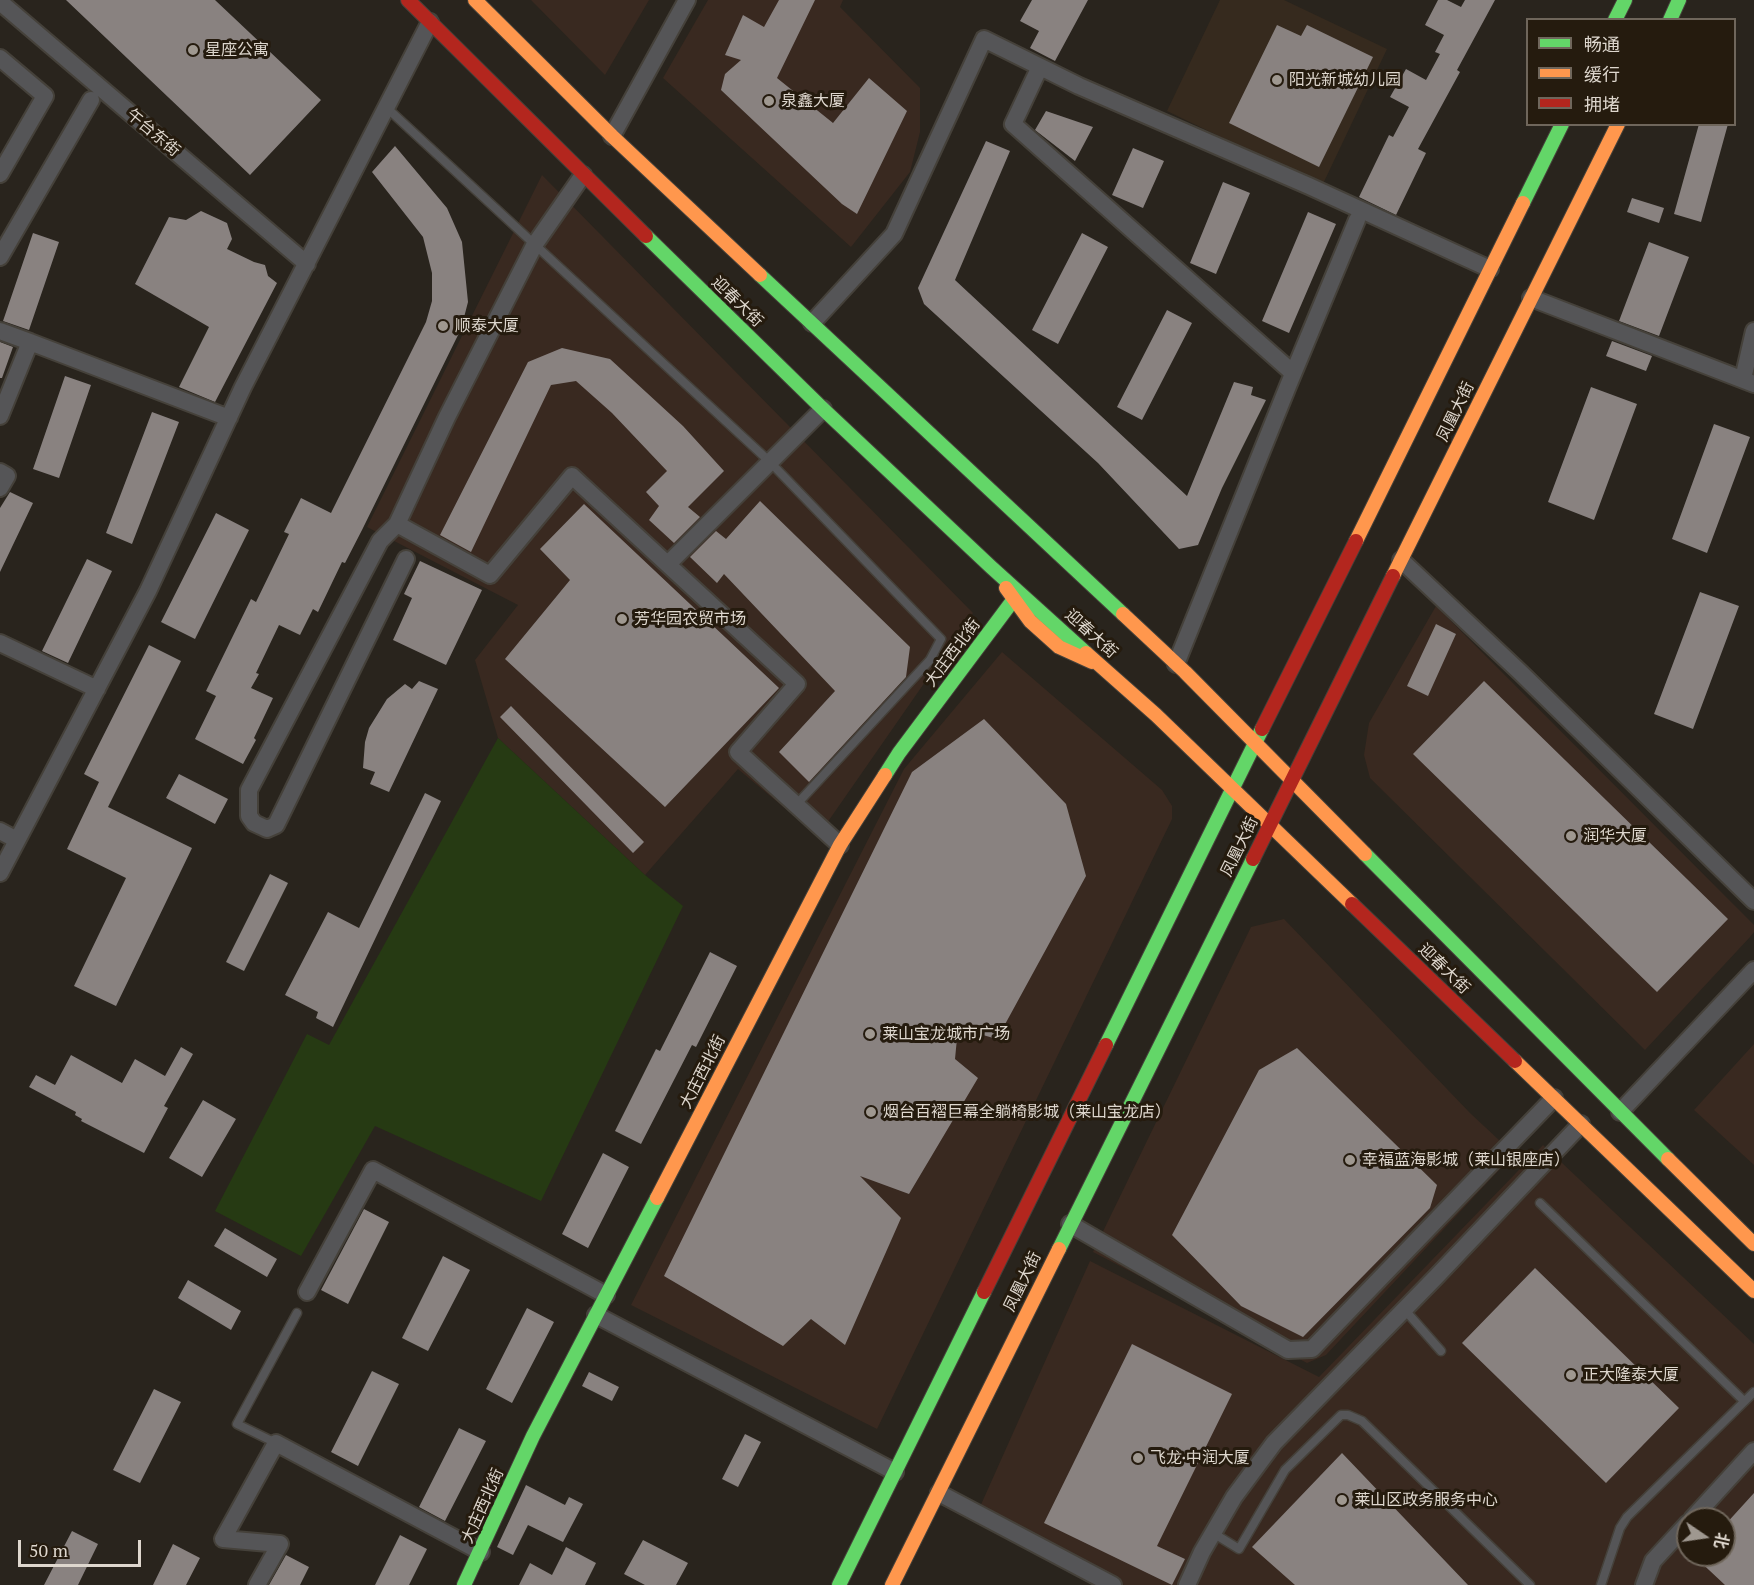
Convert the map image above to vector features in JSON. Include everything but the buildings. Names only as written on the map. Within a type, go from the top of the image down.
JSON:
[{"type":"main road","name":"迎春大街","points":[[408,0],[583,176],[823,409],[991,567],[1104,667],[1234,789],[1754,1291]]},
{"type":"main road","name":"迎春大街","points":[[475,0],[612,135],[1176,664],[1754,1244]]},
{"type":"main road","points":[[1616,18],[1624,0]]},
{"type":"main road","points":[[1671,18],[1679,0]]},
{"type":"main road","name":"凤凰大街","points":[[839,1585],[1561,126]]},
{"type":"main road","name":"凤凰大街","points":[[892,1585],[1617,126]]},
{"type":"main road","points":[[991,567],[1030,621],[1059,647],[1104,667]]},
{"type":"main road","name":"大庄西北街","points":[[464,1585],[533,1436],[840,845],[899,753],[1014,599]]},
{"type":"street","points":[[612,135],[687,0]]},
{"type":"street","name":"午台东街","points":[[0,2],[307,264]]},
{"type":"street","points":[[0,873],[148,591],[229,418],[430,22]]},
{"type":"street","points":[[812,323],[894,234],[984,39],[1079,86],[1309,186],[1490,269]]},
{"type":"street","points":[[0,58],[45,96],[0,174]]},
{"type":"street","points":[[1037,73],[1013,124],[1293,373]]},
{"type":"street","points":[[0,257],[91,100]]},
{"type":"street","points":[[406,559],[276,825],[267,829],[254,823],[249,816],[249,790],[380,541],[397,524],[447,417],[535,244],[583,176]]},
{"type":"street","points":[[1176,664],[1293,373],[1358,220]]},
{"type":"street","points":[[1531,298],[1748,381],[1754,331]]},
{"type":"street","points":[[0,331],[229,418]]},
{"type":"street","points":[[0,416],[30,342]]},
{"type":"street","points":[[668,564],[823,409]]},
{"type":"street","points":[[0,472],[7,476],[0,488]]},
{"type":"street","points":[[397,524],[490,575],[572,476],[797,684],[738,752],[840,845]]},
{"type":"street","points":[[1401,560],[1530,681],[1754,901]]},
{"type":"street","points":[[0,643],[97,689]]},
{"type":"street","points":[[0,831],[17,840]]},
{"type":"street","points":[[1620,1112],[1754,970]]},
{"type":"street","points":[[1070,1224],[1288,1350],[1312,1349],[1554,1098]]},
{"type":"street","points":[[1187,1585],[1234,1497],[1274,1443],[1581,1124]]},
{"type":"street","points":[[307,1292],[373,1170],[606,1295]]},
{"type":"street","points":[[596,1315],[895,1472]]},
{"type":"street","points":[[257,1585],[280,1544],[223,1539],[276,1443],[481,1552]]},
{"type":"street","points":[[1703,1507],[1754,1451]]},
{"type":"street","points":[[939,1493],[1113,1585]]},
{"type":"street","points":[[1644,1585],[1653,1561],[1676,1536]]},
{"type":"lane","points":[[387,108],[769,461],[940,639],[930,660],[796,805]]},
{"type":"lane","points":[[1540,1203],[1744,1401]]},
{"type":"lane","points":[[1404,1309],[1441,1351]]},
{"type":"lane","points":[[276,1443],[237,1424],[297,1313]]},
{"type":"lane","points":[[1601,1585],[1617,1536],[1627,1517],[1754,1392]]},
{"type":"lane","points":[[1213,1533],[1239,1549],[1285,1470],[1341,1415],[1348,1415],[1362,1421],[1530,1585]]},
{"type":"shaded area","points":[[531,0],[649,0],[605,75]]},
{"type":"shaded area","points":[[708,0],[843,0],[840,7],[920,88],[920,132],[910,172],[851,247],[663,78]]},
{"type":"shaded area","name":"阳光新城幼儿园","points":[[1220,0],[1284,0],[1387,49],[1322,186],[1167,111]]},
{"type":"shaded area","points":[[542,175],[973,613],[818,836],[738,769],[645,875],[498,738],[475,660],[518,605],[367,527]]},
{"type":"shaded area","points":[[1436,606],[1754,925],[1754,932],[1750,937],[1645,1050],[1370,778],[1364,755],[1369,723]]},
{"type":"shaded area","name":"莱山宝龙城市广场","points":[[1002,652],[1162,790],[1172,806],[1172,819],[877,1429],[631,1305],[904,769]]},
{"type":"shaded area","points":[[1284,919],[1470,1113],[1514,1154],[1326,1355],[1307,1363],[1093,1252],[1251,927]]},
{"type":"shaded area","points":[[1754,1044],[1754,1165],[1694,1110]]},
{"type":"shaded area","points":[[1543,1145],[1754,1344],[1754,1585],[1124,1585],[979,1509],[1090,1261],[1319,1377]]},
{"type":"green space","points":[[498,738],[645,875],[683,906],[541,1201],[375,1126],[301,1256],[215,1211],[307,1034],[329,1045]]},
{"type":"traffic: fast","points":[[1616,18],[1625,0]]},
{"type":"traffic: fast","points":[[1671,18],[1679,0]]},
{"type":"traffic: fast","points":[[1523,203],[1561,126]]},
{"type":"traffic: fast","points":[[646,236],[823,409],[1086,653]]},
{"type":"traffic: fast","points":[[760,275],[1123,614]]},
{"type":"traffic: fast","points":[[885,775],[1014,599]]},
{"type":"traffic: fast","points":[[1106,1045],[1262,729]]},
{"type":"traffic: fast","points":[[1365,854],[1668,1159]]},
{"type":"traffic: fast","points":[[1059,1249],[1253,859]]},
{"type":"traffic: fast","points":[[464,1585],[533,1436],[657,1198]]},
{"type":"traffic: fast","points":[[839,1585],[984,1292]]},
{"type":"traffic: slow","points":[[475,0],[612,136],[760,275]]},
{"type":"traffic: slow","points":[[1393,576],[1617,126]]},
{"type":"traffic: slow","points":[[1356,541],[1523,203]]},
{"type":"traffic: slow","points":[[1006,588],[1030,621],[1059,647],[1092,662]]},
{"type":"traffic: slow","points":[[1123,614],[1185,672],[1365,854]]},
{"type":"traffic: slow","points":[[1086,653],[1156,715],[1352,904]]},
{"type":"traffic: slow","points":[[657,1198],[840,845],[885,775]]},
{"type":"traffic: slow","points":[[1515,1061],[1754,1291]]},
{"type":"traffic: slow","points":[[1668,1159],[1754,1244]]},
{"type":"traffic: slow","points":[[892,1585],[1059,1249]]},
{"type":"traffic: jam","points":[[408,0],[646,236]]},
{"type":"traffic: jam","points":[[1262,729],[1356,541]]},
{"type":"traffic: jam","points":[[1253,859],[1393,576]]},
{"type":"traffic: jam","points":[[1352,904],[1515,1061]]},
{"type":"traffic: jam","points":[[984,1292],[1106,1045]]},
{"type":"place","name":"星座公寓","points":[[193,50]]},
{"type":"place","name":"阳光新城幼儿园","points":[[1277,80]]},
{"type":"place","name":"泉鑫大厦","points":[[769,101]]},
{"type":"place","name":"顺泰大厦","points":[[443,326]]},
{"type":"place","name":"芳华园农贸市场","points":[[622,619]]},
{"type":"place","name":"润华大厦","points":[[1571,836]]},
{"type":"place","name":"莱山宝龙城市广场","points":[[870,1034]]},
{"type":"place","name":"烟台百褶巨幕全躺椅影城（莱山宝龙店）","points":[[871,1112]]},
{"type":"place","name":"幸福蓝海影城（莱山银座店）","points":[[1350,1160]]},
{"type":"place","name":"正大隆泰大厦","points":[[1571,1375]]},
{"type":"place","name":"飞龙·中润大厦","points":[[1138,1458]]},
{"type":"place","name":"莱山区政务服务中心","points":[[1342,1500]]}]
